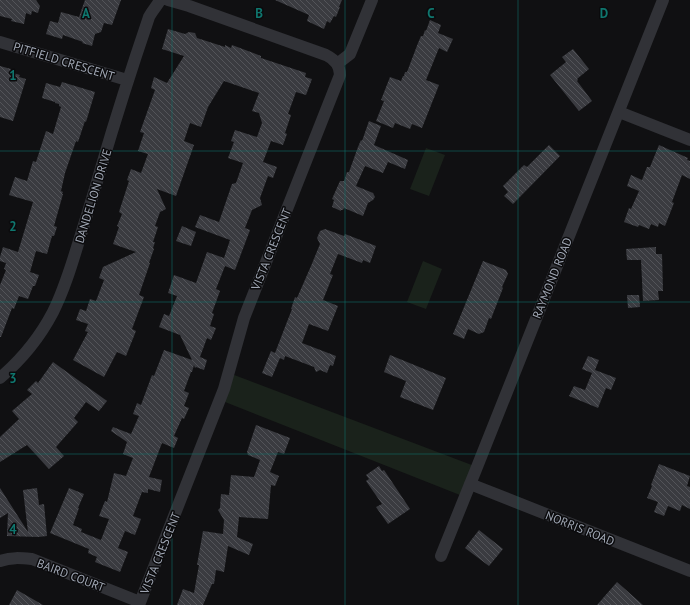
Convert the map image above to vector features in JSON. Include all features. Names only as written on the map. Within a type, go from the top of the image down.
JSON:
[{"type":"street","name":"DANDELION DRIVE","points":[[0,378],[21,358],[33,343],[53,312],[72,262],[127,80],[148,17],[160,0]]},
{"type":"street","points":[[168,0],[315,50],[332,58],[337,64],[350,54],[372,0]]},
{"type":"street","name":"RAYMOND ROAD","points":[[441,556],[663,0]]},
{"type":"street","name":"PITFIELD CRESCENT","points":[[0,42],[127,80]]},
{"type":"street","name":"VISTA CRESCENT","points":[[140,603],[224,389],[244,318],[340,75],[340,69],[337,64]]},
{"type":"street","points":[[619,112],[690,140]]},
{"type":"street","name":"NORRIS ROAD","points":[[470,484],[690,571]]},
{"type":"street","name":"BAIRD COURT","points":[[0,561],[8,558],[32,559],[140,603]]},
{"type":"shaded area","points":[[426,148],[445,155],[429,196],[410,189]]},
{"type":"shaded area","points":[[423,261],[442,269],[426,309],[407,302]]},
{"type":"shaded area","points":[[229,373],[477,467],[465,497],[220,400]]},
{"type":"building","points":[[0,0],[36,0],[40,6],[38,13],[32,11],[31,15],[26,13],[24,24],[11,21],[12,19],[0,16]]},
{"type":"building","points":[[85,0],[121,0],[112,25],[104,23],[101,32],[95,34],[92,46],[63,35],[62,39],[46,34],[50,21],[58,23],[61,12],[79,17]]},
{"type":"building","points":[[275,0],[342,0],[336,17],[334,16],[330,23],[327,21],[324,29],[307,21],[309,15]]},
{"type":"building","points":[[430,20],[441,25],[438,33],[453,39],[447,52],[439,48],[426,80],[439,85],[422,128],[412,124],[410,129],[395,123],[393,128],[376,121],[384,101],[381,100],[390,77],[401,81],[405,72],[407,72],[421,36],[423,36],[425,30],[426,31]]},
{"type":"building","points":[[168,29],[185,34],[189,32],[195,33],[197,38],[225,47],[225,45],[231,48],[232,45],[261,56],[261,58],[306,73],[305,77],[312,79],[306,95],[296,92],[288,114],[291,115],[283,145],[271,141],[263,162],[277,167],[273,178],[268,176],[260,198],[262,205],[252,210],[245,228],[250,230],[235,270],[225,266],[216,289],[220,291],[212,313],[214,314],[210,326],[216,328],[211,340],[207,338],[200,357],[207,360],[204,370],[195,368],[194,365],[191,372],[184,391],[189,393],[184,406],[189,408],[184,419],[182,418],[174,436],[178,438],[174,448],[162,443],[149,477],[162,480],[160,492],[148,489],[148,493],[142,492],[133,516],[141,519],[135,535],[125,531],[118,548],[128,552],[120,572],[95,562],[97,557],[88,553],[89,549],[50,533],[69,488],[84,494],[73,525],[82,529],[81,532],[101,540],[109,519],[99,516],[105,501],[107,502],[114,473],[126,476],[133,458],[123,454],[127,442],[111,431],[113,427],[131,434],[139,416],[133,414],[137,403],[141,405],[152,375],[154,376],[164,350],[192,360],[180,335],[159,327],[164,314],[169,316],[177,296],[168,293],[174,275],[196,283],[207,252],[224,258],[230,240],[195,227],[200,215],[219,222],[232,184],[236,183],[243,163],[228,158],[234,142],[231,141],[235,130],[257,137],[262,123],[259,113],[252,111],[259,93],[224,81],[208,107],[201,127],[190,123],[184,141],[194,145],[176,196],[157,189],[166,209],[160,212],[155,226],[158,227],[153,242],[155,242],[154,249],[139,295],[144,297],[132,329],[136,331],[126,356],[117,352],[104,377],[73,360],[88,332],[85,331],[88,324],[76,320],[80,309],[86,311],[90,299],[96,301],[104,280],[99,278],[103,267],[136,252],[113,244],[119,227],[117,226],[122,214],[119,212],[129,181],[127,180],[131,169],[141,173],[148,154],[138,151],[144,133],[140,132],[155,90],[151,88],[154,77],[167,83],[184,56],[162,49]]},
{"type":"building","points":[[573,49],[589,69],[577,79],[577,81],[592,101],[579,111],[550,75],[566,62],[562,57]]},
{"type":"building","points":[[0,66],[11,69],[10,72],[20,75],[19,77],[26,79],[13,121],[0,117]]},
{"type":"building","points":[[62,82],[95,92],[86,122],[85,121],[78,142],[76,141],[65,173],[61,191],[63,194],[54,226],[57,227],[54,236],[52,236],[47,254],[36,251],[30,272],[39,275],[35,286],[33,286],[28,299],[19,296],[14,309],[12,308],[0,337],[0,285],[6,270],[4,269],[6,263],[0,261],[0,257],[3,247],[18,252],[33,202],[9,195],[15,177],[27,181],[33,161],[36,162],[46,131],[53,134],[61,107],[55,102],[42,98],[46,83],[60,87]]},
{"type":"building","points":[[369,121],[381,126],[374,145],[408,160],[405,169],[388,162],[383,173],[365,166],[356,186],[373,193],[375,197],[368,203],[363,216],[344,208],[341,211],[332,207],[334,200],[332,199],[340,181],[344,181],[347,172],[349,172]]},
{"type":"building","points":[[549,145],[560,156],[513,204],[504,196],[508,192],[503,186],[524,165],[527,167]]},
{"type":"building","points":[[659,145],[688,158],[687,160],[690,161],[690,179],[682,175],[672,202],[674,203],[665,226],[659,223],[658,227],[651,224],[649,229],[639,225],[638,227],[624,222],[629,208],[631,209],[639,191],[627,186],[631,175],[642,180],[647,167],[650,167]]},
{"type":"building","points":[[182,226],[196,232],[191,246],[176,241]]},
{"type":"building","points":[[325,229],[344,236],[345,234],[376,246],[370,263],[363,260],[362,263],[338,254],[330,274],[333,275],[323,300],[338,306],[328,331],[309,324],[302,343],[336,356],[333,366],[330,365],[327,373],[320,370],[316,372],[314,367],[285,356],[284,360],[280,358],[272,377],[262,373],[271,351],[275,353],[292,309],[295,297],[297,298],[320,244],[317,238],[320,231]]},
{"type":"building","points":[[656,247],[656,254],[662,254],[663,291],[658,291],[659,300],[643,301],[641,260],[627,260],[626,249]]},
{"type":"building","points":[[483,261],[506,270],[508,274],[491,319],[489,318],[484,332],[479,334],[468,329],[464,339],[453,334]]},
{"type":"building","points":[[627,295],[639,295],[640,307],[628,308]]},
{"type":"building","points":[[390,355],[446,378],[433,410],[400,397],[406,381],[384,372]]},
{"type":"building","points":[[588,356],[599,360],[595,370],[616,378],[611,390],[606,388],[598,408],[569,396],[574,386],[585,390],[592,373],[582,369]]},
{"type":"building","points":[[53,362],[107,401],[99,411],[86,402],[74,418],[78,422],[56,447],[64,456],[49,469],[27,445],[0,462],[0,437],[19,419],[12,411],[32,394],[27,390],[36,381],[38,383]]},
{"type":"building","points":[[256,425],[290,438],[284,454],[278,452],[270,472],[279,476],[275,486],[271,485],[268,519],[239,517],[237,537],[253,544],[249,555],[228,546],[224,572],[216,570],[214,584],[212,584],[203,605],[177,605],[183,589],[194,593],[203,531],[223,534],[224,520],[218,510],[220,508],[221,494],[229,495],[231,475],[254,477],[260,460],[248,455],[247,452]]},
{"type":"building","points":[[659,464],[690,476],[687,486],[690,487],[690,509],[682,505],[680,511],[668,506],[664,516],[654,512],[658,502],[647,498]]},
{"type":"building","points":[[379,466],[382,471],[384,470],[410,509],[388,524],[376,507],[382,504],[366,481],[369,479],[366,475]]},
{"type":"building","points":[[0,488],[28,532],[23,490],[37,488],[39,505],[44,504],[47,536],[7,536],[8,513],[0,518]]},
{"type":"building","points":[[479,530],[503,549],[489,566],[465,548]]},
{"type":"building","points":[[617,582],[643,605],[597,605]]},
{"type":"building","points":[[17,590],[43,605],[9,605]]}]
